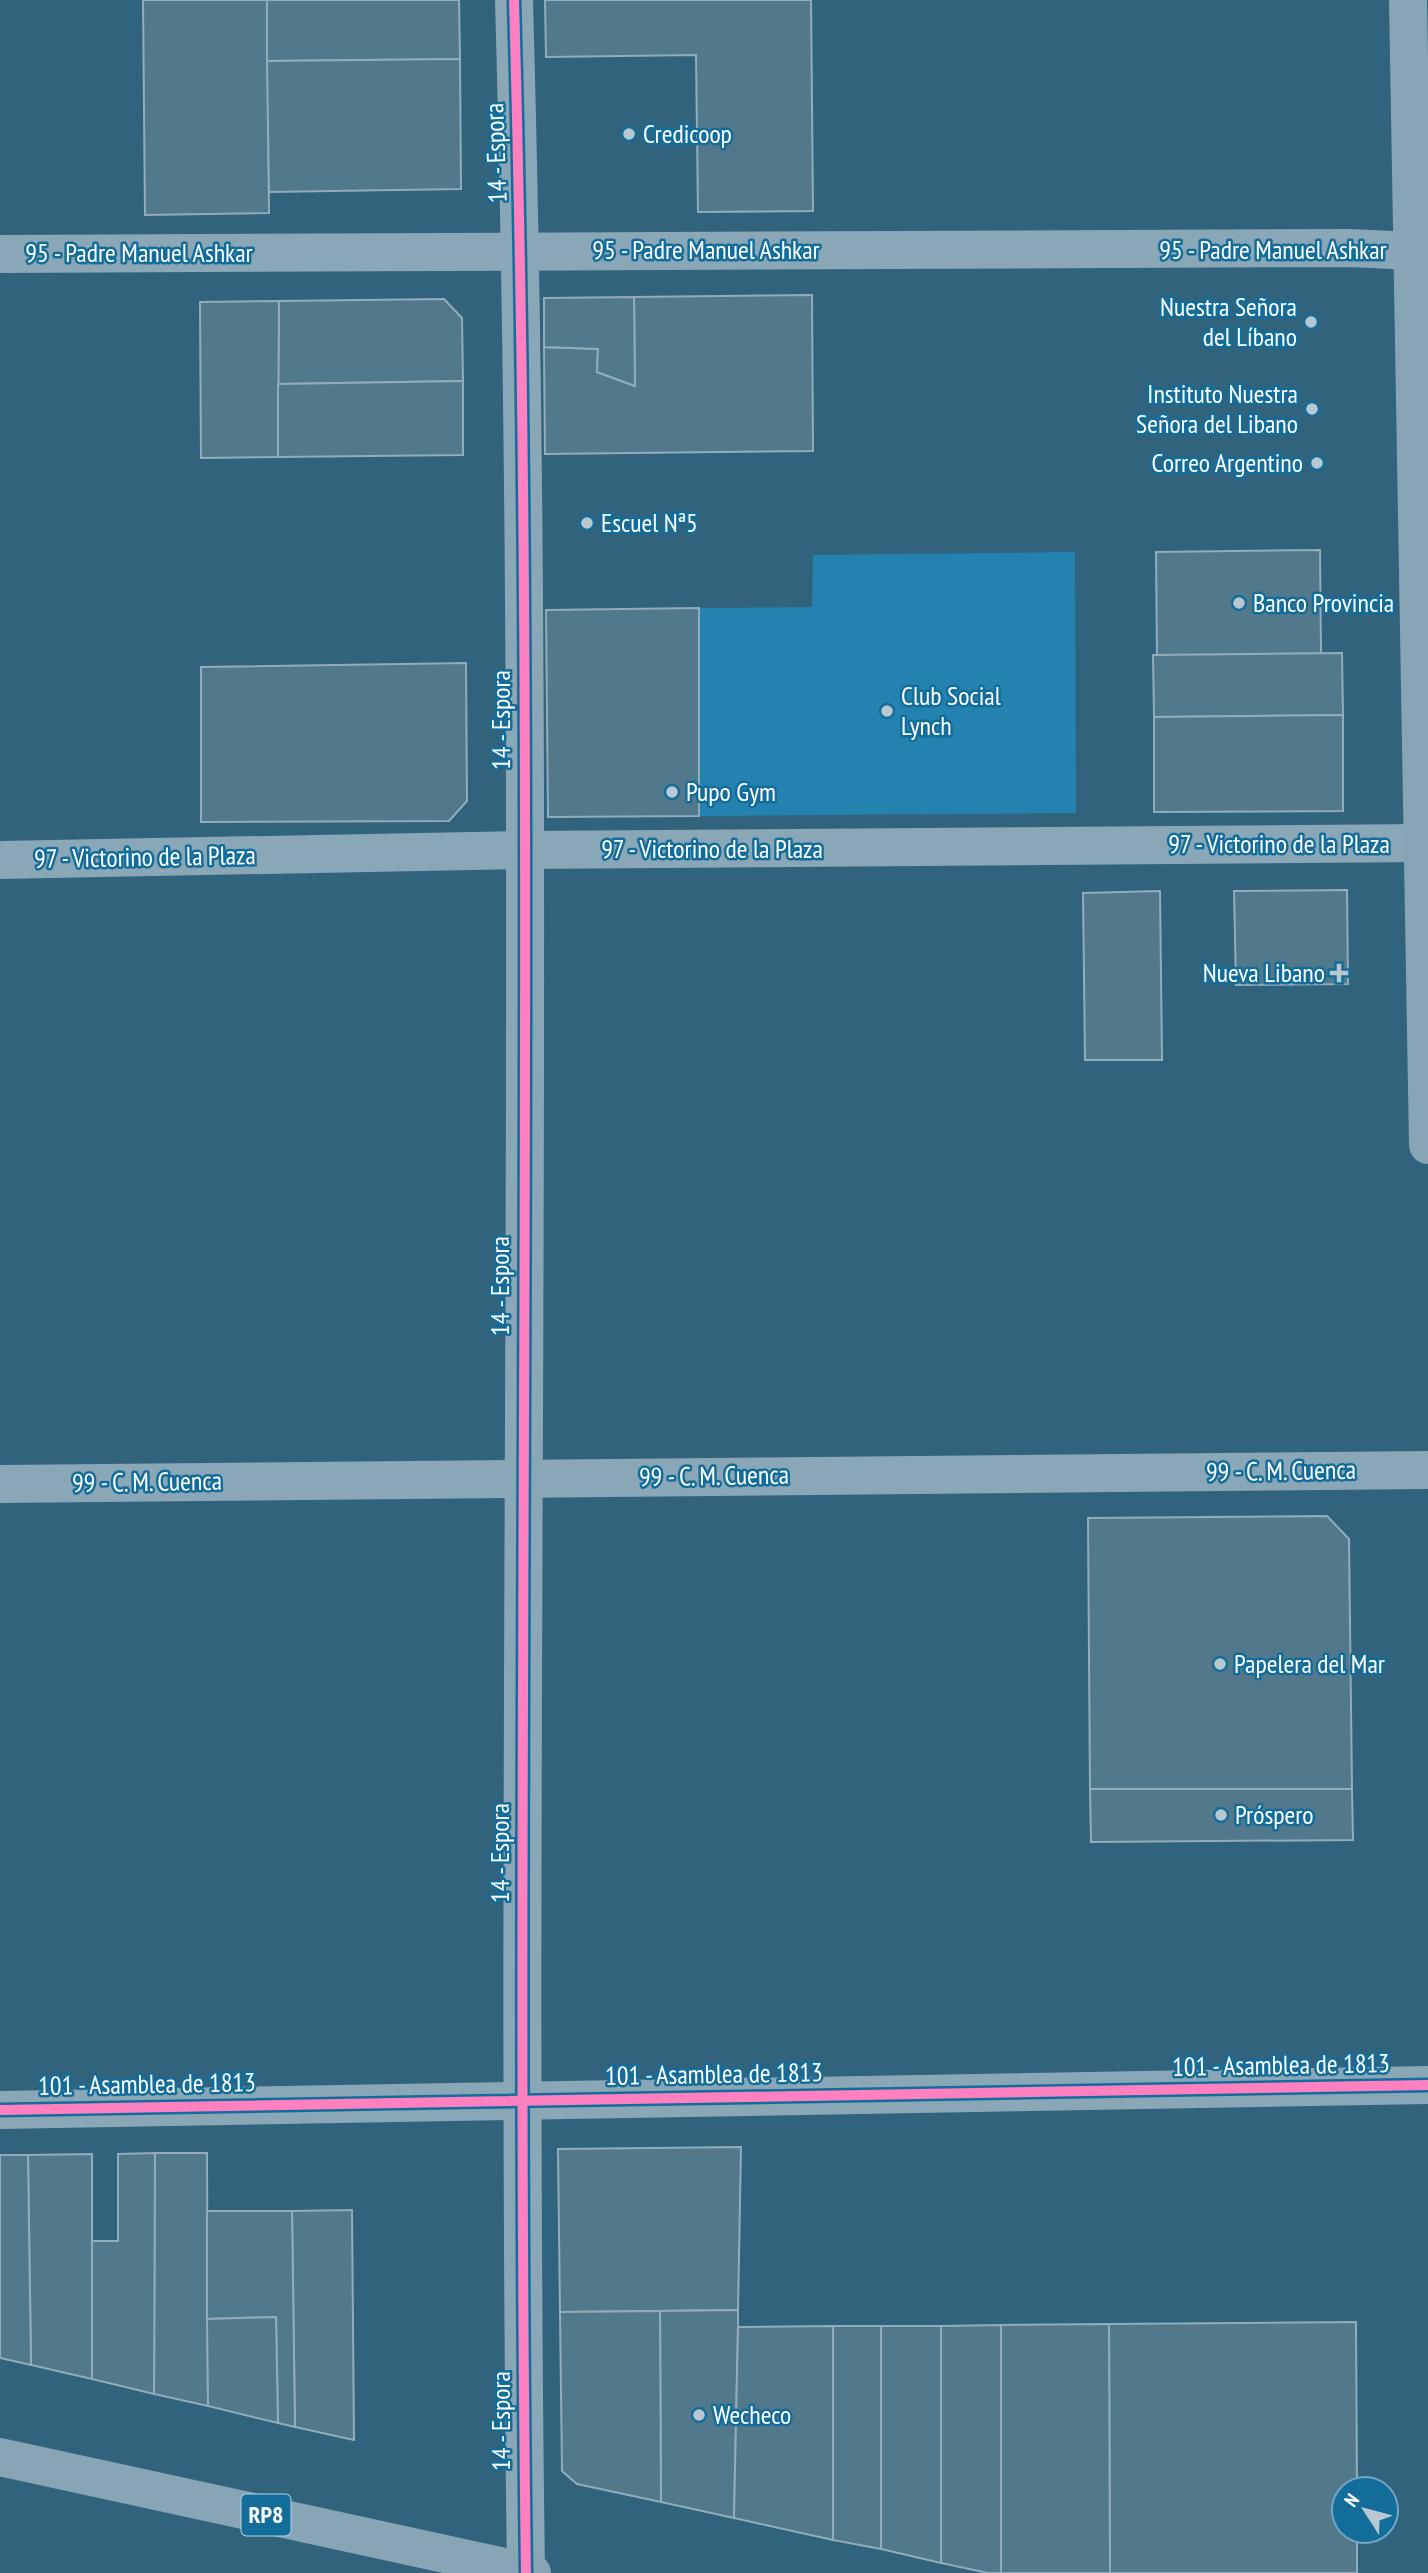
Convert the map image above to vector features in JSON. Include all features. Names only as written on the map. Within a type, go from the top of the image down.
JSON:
[{"type":"main road","points":[[1408,0],[1418,50],[1412,251],[1428,1145]]},
{"type":"main road","name":"RP8","points":[[0,2457],[528,2573]]},
{"type":"street","name":"14 - Espora","points":[[514,0],[521,250],[524,850],[522,2101],[528,2573]]},
{"type":"street","name":"95 - Padre Manuel Ashkar","points":[[0,254],[1350,248],[1412,251]]},
{"type":"street","name":"97 - Victorino de la Plaza","points":[[0,860],[524,850],[1424,843]]},
{"type":"street","name":"99 - C. M. Cuenca","points":[[0,1484],[1428,1470]]},
{"type":"street","name":"101 - Asamblea de 1813","points":[[0,2110],[1428,2085]]},
{"type":"shaded area","name":"Club Social Lynch","points":[[1075,552],[1076,813],[699,816],[699,608],[812,607],[813,555]]},
{"type":"building","points":[[143,0],[267,0],[269,213],[145,215]]},
{"type":"building","points":[[267,0],[459,0],[460,59],[267,61]]},
{"type":"building","points":[[545,0],[811,0],[813,211],[698,212],[696,55],[546,57]]},
{"type":"building","points":[[460,59],[461,189],[269,192],[267,61]]},
{"type":"building","points":[[812,295],[813,451],[545,454],[544,347],[598,349],[597,372],[635,386],[634,297]]},
{"type":"building","points":[[634,297],[635,386],[597,372],[598,349],[544,347],[544,298]]},
{"type":"building","points":[[444,299],[462,318],[463,381],[278,384],[279,301]]},
{"type":"building","points":[[279,301],[278,457],[201,458],[200,302]]},
{"type":"building","points":[[463,381],[463,455],[278,457],[278,384]]},
{"type":"building","name":"Banco Provincia","points":[[1320,550],[1321,654],[1157,656],[1156,552]]},
{"type":"building","points":[[699,608],[699,816],[548,817],[546,610]]},
{"type":"building","points":[[1342,653],[1343,715],[1154,717],[1153,655]]},
{"type":"building","points":[[466,663],[467,801],[449,821],[201,822],[201,667]]},
{"type":"building","points":[[1343,715],[1343,811],[1154,812],[1154,717]]},
{"type":"building","points":[[1347,890],[1348,984],[1236,985],[1234,891]]},
{"type":"building","points":[[1160,891],[1162,1060],[1085,1060],[1083,893]]},
{"type":"building","name":"Papelera del Mar","points":[[1327,1516],[1349,1539],[1352,1789],[1090,1789],[1088,1518]]},
{"type":"building","name":"Próspero","points":[[1090,1789],[1352,1789],[1353,1840],[1091,1842]]},
{"type":"building","points":[[741,2147],[738,2310],[560,2312],[558,2149]]},
{"type":"building","points":[[155,2153],[207,2153],[208,2406],[154,2394]]},
{"type":"building","points":[[155,2153],[154,2394],[92,2379],[92,2241],[118,2241],[118,2154]]},
{"type":"building","points":[[92,2154],[92,2379],[31,2365],[28,2155]]},
{"type":"building","points":[[0,2155],[28,2155],[31,2365],[0,2358]]},
{"type":"building","points":[[352,2210],[354,2440],[295,2427],[292,2211]]},
{"type":"building","points":[[207,2211],[292,2211],[295,2427],[278,2423],[276,2317],[207,2319]]},
{"type":"building","name":"Wecheco","points":[[738,2310],[734,2518],[661,2502],[660,2311]]},
{"type":"building","points":[[660,2311],[661,2502],[577,2484],[562,2471],[560,2312]]},
{"type":"building","points":[[276,2317],[278,2423],[208,2406],[207,2319]]},
{"type":"building","points":[[1356,2322],[1357,2475],[1330,2475],[1330,2545],[1357,2545],[1357,2573],[1110,2573],[1109,2324]]},
{"type":"building","points":[[1109,2324],[1110,2573],[1001,2573],[1001,2325]]},
{"type":"building","points":[[1001,2325],[1001,2573],[988,2573],[941,2563],[941,2326]]},
{"type":"building","points":[[833,2326],[833,2540],[734,2518],[738,2327]]},
{"type":"building","points":[[833,2326],[881,2326],[881,2549],[833,2540]]},
{"type":"building","points":[[881,2326],[941,2326],[941,2563],[881,2549]]},
{"type":"cycle path","points":[[514,0],[524,643],[522,1930],[526,2573]]},
{"type":"cycle path","points":[[0,2110],[1428,2085]]},
{"type":"place","name":"Credicoop","points":[[629,134]]},
{"type":"place","name":"Nuestra Señora del Líbano","points":[[1311,322]]},
{"type":"place","name":"Instituto Nuestra Señora del Libano","points":[[1312,409]]},
{"type":"place","name":"Correo Argentino","points":[[1317,463]]},
{"type":"place","name":"Escuel Nª5","points":[[587,523]]},
{"type":"place","name":"Banco Provincia","points":[[1239,603]]},
{"type":"place","name":"Club Social Lynch","points":[[887,711]]},
{"type":"place","name":"Pupo Gym","points":[[672,792]]},
{"type":"place","name":"Nueva Libano","points":[[1339,973]]},
{"type":"place","name":"Papelera del Mar","points":[[1220,1664]]},
{"type":"place","name":"Próspero","points":[[1221,1815]]},
{"type":"place","name":"Wecheco","points":[[699,2415]]}]
